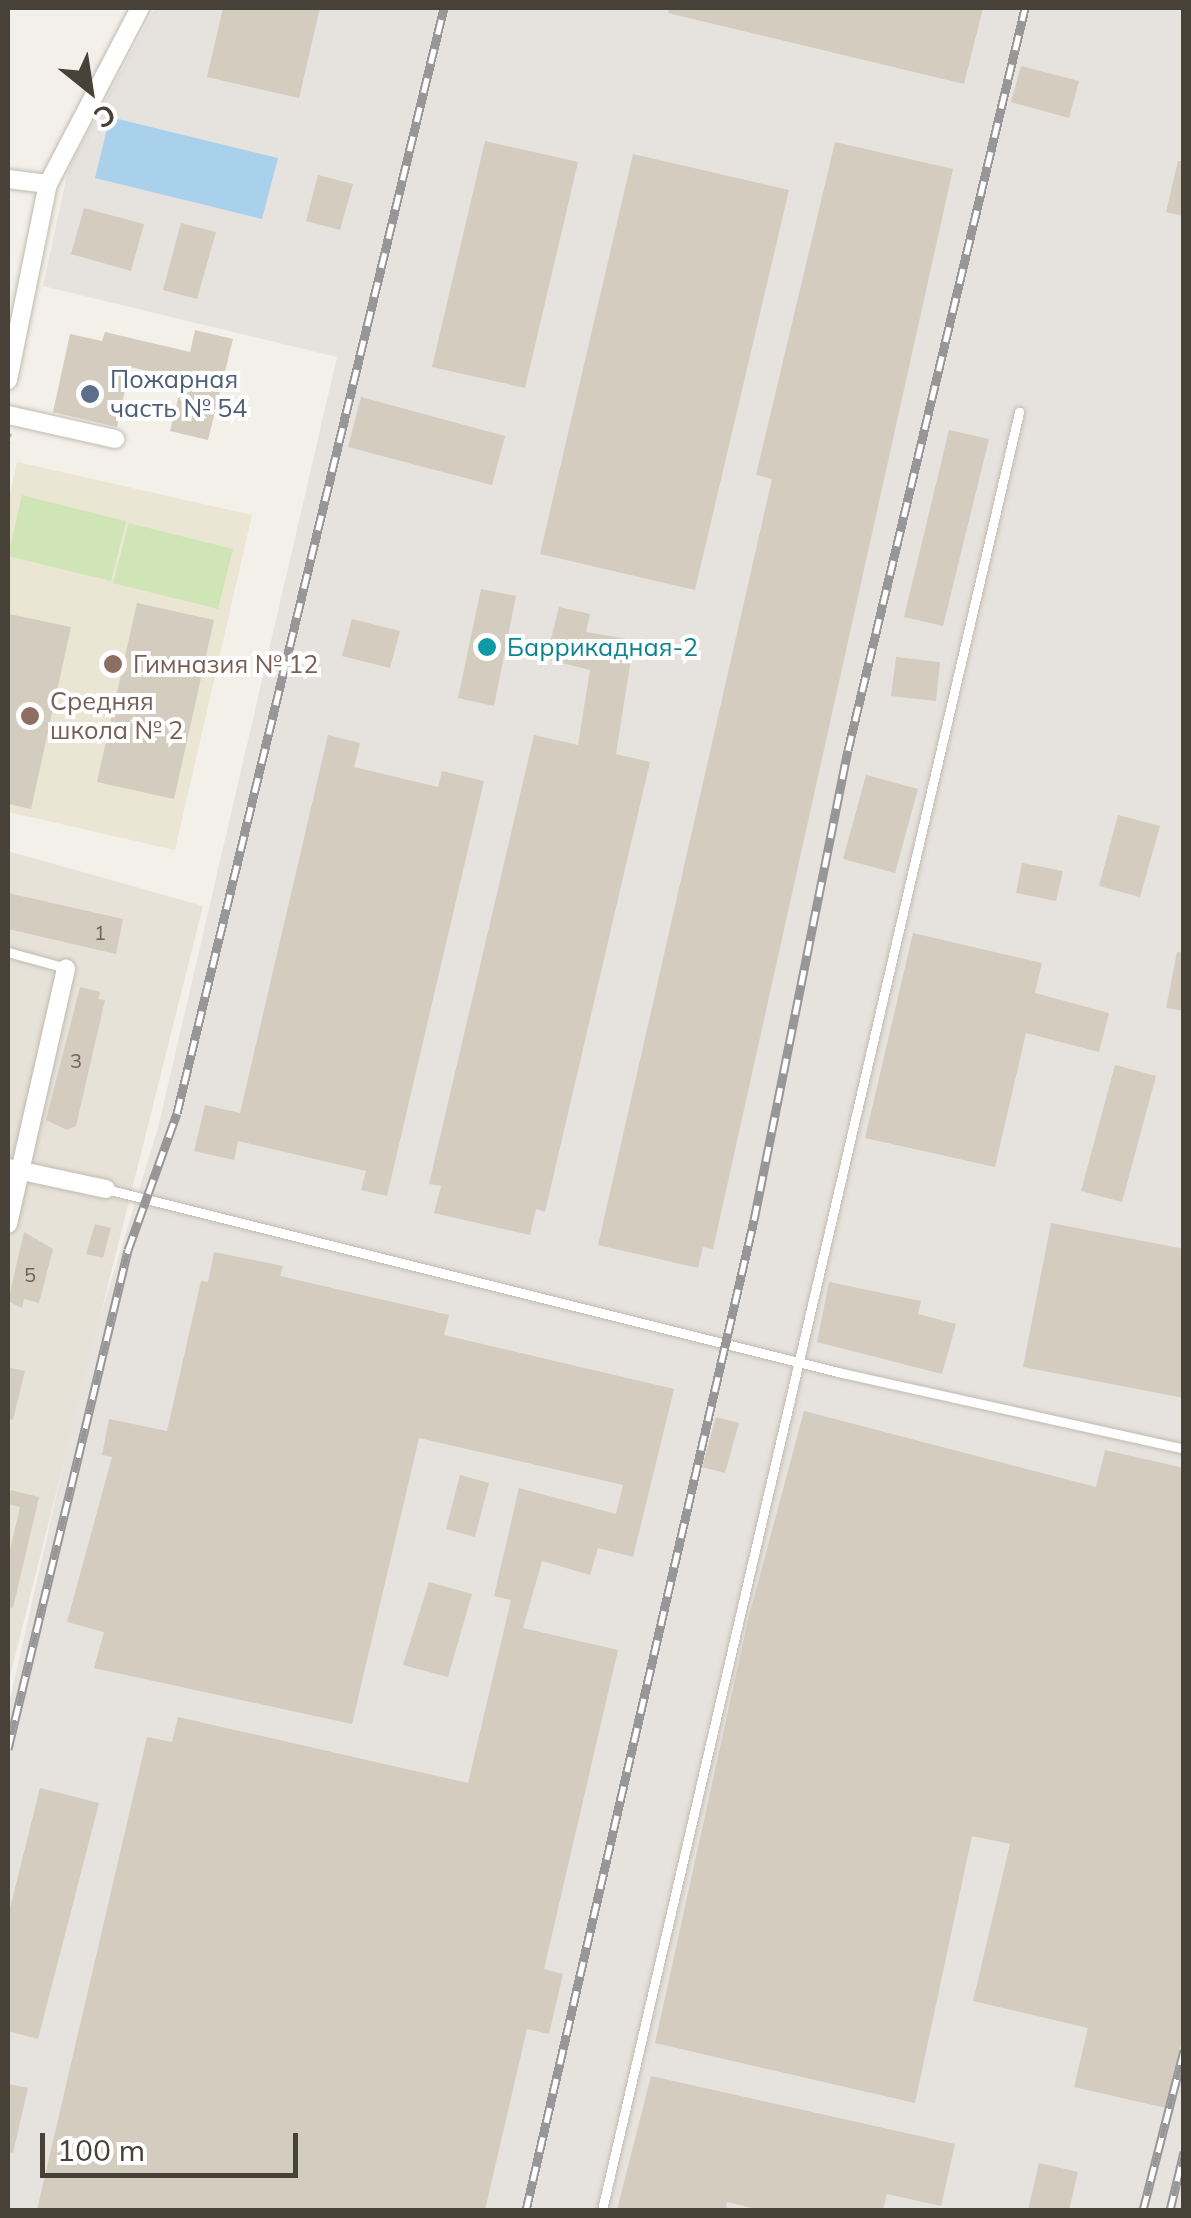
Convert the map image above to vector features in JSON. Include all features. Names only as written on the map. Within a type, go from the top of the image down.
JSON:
[{"type":"street","points":[[8,380],[48,184],[140,8]]},
{"type":"street","points":[[8,179],[48,184]]},
{"type":"street","points":[[8,415],[115,439]]},
{"type":"street","points":[[8,1224],[14,1170],[66,968]]},
{"type":"street","points":[[14,1170],[106,1190]]},
{"type":"lane","points":[[602,2210],[1019,412]]},
{"type":"lane","points":[[8,952],[66,968]]},
{"type":"lane","points":[[106,1190],[800,1363],[1184,1450]]},
{"type":"shaded area","points":[[155,8],[1183,8],[1183,2210],[8,2210],[8,1708],[88,1356],[158,1128],[337,357],[43,286],[68,170]]},
{"type":"shaded area","name":"Гимназия № 12","points":[[17,462],[252,515],[175,850],[8,812],[8,502]]},
{"type":"shaded area","points":[[8,851],[203,906],[8,1685]]},
{"type":"green space","points":[[22,495],[126,521],[111,581],[8,556]]},
{"type":"green space","points":[[129,523],[233,549],[218,609],[113,583]]},
{"type":"water","points":[[110,117],[278,158],[262,219],[95,178]]},
{"type":"building","points":[[223,8],[320,8],[299,98],[207,77]]},
{"type":"building","points":[[669,8],[983,8],[964,84],[668,13]]},
{"type":"building","points":[[1021,66],[1079,81],[1069,118],[1011,102]]},
{"type":"building","points":[[485,141],[578,162],[525,388],[432,367]]},
{"type":"building","points":[[835,142],[953,169],[713,1249],[703,1247],[698,1268],[598,1245],[772,479],[756,475]]},
{"type":"building","points":[[633,154],[789,190],[695,590],[540,554]]},
{"type":"building","points":[[1178,161],[1184,161],[1184,216],[1166,212]]},
{"type":"building","points":[[318,175],[353,184],[340,230],[306,221]]},
{"type":"building","points":[[84,208],[144,224],[131,271],[71,254]]},
{"type":"building","points":[[181,223],[216,232],[197,299],[163,290]]},
{"type":"building","points":[[195,330],[233,339],[208,440],[170,431],[183,379],[130,367],[117,427],[53,412],[70,334],[102,341],[105,332],[190,352]]},
{"type":"building","points":[[361,397],[505,436],[492,485],[348,447]]},
{"type":"building","points":[[949,430],[989,439],[943,626],[904,617]]},
{"type":"building","name":"Баррикадная-2","points":[[481,589],[516,596],[494,706],[458,698]]},
{"type":"building","points":[[137,603],[214,620],[174,799],[97,782]]},
{"type":"building","points":[[559,607],[590,614],[586,632],[634,640],[616,754],[650,762],[545,1212],[536,1209],[530,1235],[434,1213],[441,1186],[429,1184],[534,735],[578,745],[590,670],[546,659]]},
{"type":"building","name":"Средняя школа № 2","points":[[9,614],[71,627],[31,809],[8,804]]},
{"type":"building","points":[[352,619],[400,631],[390,668],[342,656]]},
{"type":"building","points":[[896,657],[940,662],[936,701],[891,696]]},
{"type":"building","points":[[328,735],[360,743],[354,767],[438,787],[442,771],[484,781],[387,1196],[361,1190],[366,1171],[238,1141],[234,1160],[194,1151],[205,1105],[240,1113]]},
{"type":"building","points":[[866,775],[918,789],[895,873],[843,859]]},
{"type":"building","points":[[1118,815],[1160,826],[1140,897],[1099,886]]},
{"type":"building","points":[[1022,863],[1063,871],[1056,901],[1016,893]]},
{"type":"building","points":[[8,893],[123,919],[116,954],[8,929]]},
{"type":"building","points":[[913,933],[1042,963],[1035,993],[1109,1013],[1099,1052],[1026,1033],[995,1167],[865,1138]]},
{"type":"building","points":[[1177,952],[1184,953],[1184,1011],[1166,1008]]},
{"type":"building","points":[[80,987],[100,992],[98,999],[105,1000],[76,1126],[67,1130],[46,1120]]},
{"type":"building","points":[[1115,1065],[1156,1076],[1122,1202],[1081,1191]]},
{"type":"building","points":[[1051,1223],[1184,1249],[1184,1398],[1023,1367]]},
{"type":"building","points":[[95,1224],[111,1228],[103,1258],[86,1254]]},
{"type":"building","points":[[24,1232],[53,1249],[39,1303],[24,1299],[22,1308],[8,1301]]},
{"type":"building","points":[[214,1252],[283,1266],[280,1276],[449,1315],[444,1335],[674,1389],[633,1557],[598,1548],[590,1575],[542,1561],[523,1628],[618,1650],[544,1969],[563,1974],[549,2034],[527,2029],[485,2210],[37,2210],[147,1737],[172,1742],[178,1717],[468,1783],[511,1600],[494,1596],[519,1488],[616,1514],[623,1485],[419,1438],[352,1724],[94,1668],[104,1632],[67,1622],[112,1457],[102,1455],[109,1419],[167,1431],[201,1281],[208,1282]]},
{"type":"building","points":[[829,1282],[921,1301],[918,1314],[956,1324],[942,1374],[817,1342]]},
{"type":"building","points":[[8,1367],[25,1371],[13,1420],[8,1419]]},
{"type":"building","points":[[804,1411],[1096,1487],[1105,1450],[1184,1468],[1184,2032],[1166,2108],[1074,2087],[1088,2028],[973,2001],[1010,1844],[972,1836],[915,2103],[655,2043],[748,1620]]},
{"type":"building","points":[[716,1417],[739,1423],[725,1473],[702,1467]]},
{"type":"building","points":[[460,1475],[489,1483],[475,1537],[446,1529]]},
{"type":"building","points":[[11,1490],[39,1497],[13,1608],[8,1607],[8,1558],[20,1507],[8,1504]]},
{"type":"building","points":[[429,1582],[472,1594],[448,1677],[403,1665]]},
{"type":"building","points":[[40,1788],[99,1803],[38,2039],[8,2031],[8,1916]]},
{"type":"building","points":[[651,2076],[955,2144],[941,2206],[887,2194],[883,2210],[760,2210],[727,2202],[726,2210],[617,2210]]},
{"type":"building","points":[[8,2084],[28,2088],[13,2153],[8,2152]]},
{"type":"building","points":[[1039,2163],[1078,2172],[1069,2210],[1028,2210]]},
{"type":"railway","points":[[8,1749],[128,1250],[177,1113],[444,8]]},
{"type":"railway","points":[[526,2210],[754,1220],[848,750],[1025,8]]},
{"type":"railway","points":[[1143,2210],[1184,2050]]},
{"type":"railway","points":[[1170,2210],[1184,2152]]},
{"type":"place","name":"Пожарная часть № 54","points":[[90,394]]},
{"type":"place","name":"Баррикадная-2","points":[[487,647]]},
{"type":"place","name":"Гимназия № 12","points":[[113,664]]},
{"type":"place","name":"Средняя школа № 2","points":[[30,716]]}]
